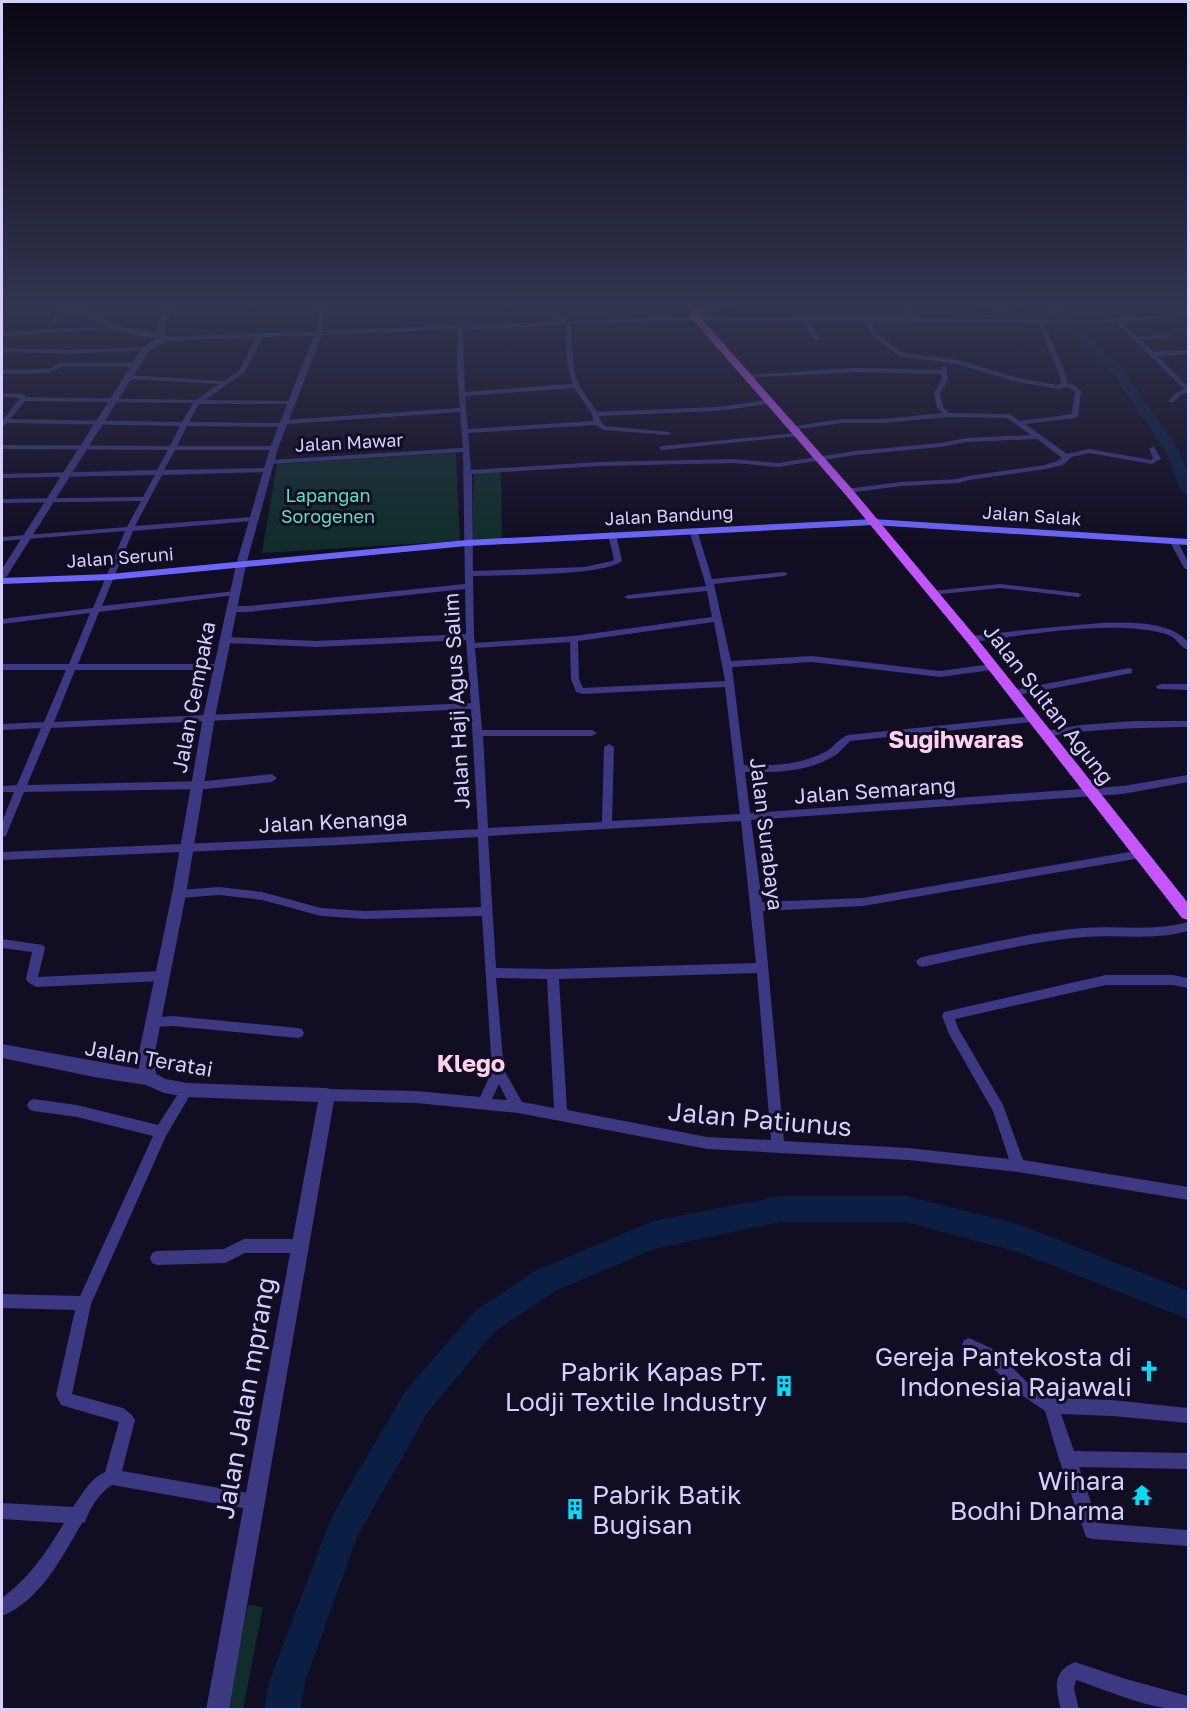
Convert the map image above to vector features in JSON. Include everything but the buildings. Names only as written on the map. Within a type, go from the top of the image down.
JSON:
[{"type":"main road","name":"Jalan Sultan Agung","points":[[755,386],[848,491],[971,639],[1188,914]]},
{"type":"main road","name":"Jalan Bandung","points":[[241,565],[467,543],[873,522]]},
{"type":"main road","name":"Jalan Salak","points":[[873,522],[1188,542]]},
{"type":"main road","name":"Jalan Seruni","points":[[2,582],[110,577],[241,565]]},
{"type":"street","points":[[2,576],[123,386]]},
{"type":"street","points":[[2,833],[130,529],[197,402],[223,386]]},
{"type":"street","name":"Jalan Cempaka","points":[[148,1078],[146,1057],[163,1022],[162,976],[189,893],[216,716],[219,667],[225,640],[240,609],[235,593],[241,565],[252,519],[274,448],[300,386]]},
{"type":"street","name":"Jalan Haji Agus Salim","points":[[462,386],[468,472],[467,543],[471,641],[490,973],[498,1071],[518,1107]]},
{"type":"street","points":[[462,394],[576,386],[597,414],[598,423],[603,428],[668,433]]},
{"type":"street","points":[[941,386],[937,393],[940,407],[947,415]]},
{"type":"street","points":[[1044,386],[1061,386]]},
{"type":"street","points":[[1020,423],[1075,416],[1077,391],[1071,386]]},
{"type":"street","points":[[1171,401],[1178,394],[1188,390]]},
{"type":"street","points":[[2,395],[23,396],[23,399],[293,403]]},
{"type":"street","points":[[3,423],[23,399]]},
{"type":"street","points":[[597,414],[717,409],[768,402]]},
{"type":"street","points":[[3,423],[284,424],[463,410]]},
{"type":"street","points":[[662,448],[794,431],[842,421],[884,421],[947,415],[1009,416],[1066,457]]},
{"type":"street","points":[[465,431],[598,423]]},
{"type":"street","points":[[468,472],[599,464],[734,460],[778,465],[967,440],[1039,437]]},
{"type":"street","points":[[2,447],[274,448]]},
{"type":"street","points":[[848,491],[901,483],[959,481],[1046,467],[1060,463],[1066,457],[1092,451],[1152,462],[1157,459],[1152,448]]},
{"type":"street","name":"Jalan Mawar","points":[[2,476],[159,473],[466,450]]},
{"type":"street","points":[[2,501],[145,499]]},
{"type":"street","points":[[2,539],[252,519]]},
{"type":"street","name":"Jalan Surabaya","points":[[693,530],[709,585],[729,684],[764,968],[778,1146]]},
{"type":"street","points":[[469,574],[584,568],[614,563],[618,558],[612,534]]},
{"type":"street","points":[[1174,542],[1188,568]]},
{"type":"street","points":[[628,597],[784,574]]},
{"type":"street","points":[[240,609],[470,586]]},
{"type":"street","points":[[932,593],[1000,586],[1078,595]]},
{"type":"street","points":[[2,621],[235,593]]},
{"type":"street","points":[[225,640],[316,644],[574,639],[716,619]]},
{"type":"street","points":[[971,639],[1048,630],[1115,626],[1166,631],[1188,646]]},
{"type":"street","points":[[574,639],[575,679],[579,690],[729,684]]},
{"type":"street","points":[[726,663],[812,659],[940,674],[993,667]]},
{"type":"street","points":[[2,667],[219,667]]},
{"type":"street","points":[[1014,693],[1129,671]]},
{"type":"street","points":[[1161,687],[1188,687]]},
{"type":"street","points":[[2,727],[476,706]]},
{"type":"street","points":[[740,768],[785,770],[805,765],[830,753],[848,738],[1033,719]]},
{"type":"street","points":[[1046,734],[1078,727],[1115,724],[1188,724]]},
{"type":"street","points":[[478,733],[592,733]]},
{"type":"street","points":[[607,826],[609,747]]},
{"type":"street","points":[[2,789],[206,784],[272,778]]},
{"type":"street","name":"Jalan Semarang","points":[[481,831],[607,826],[1123,790],[1188,778]]},
{"type":"street","name":"Jalan Kenanga","points":[[2,856],[195,848],[481,831]]},
{"type":"street","points":[[757,907],[863,902],[1141,854]]},
{"type":"street","points":[[189,893],[220,891],[262,896],[321,912],[365,915],[488,911]]},
{"type":"street","points":[[922,962],[1076,933],[1103,931],[1149,933],[1174,931],[1188,927]]},
{"type":"street","points":[[2,944],[39,948],[32,980],[36,982],[162,976]]},
{"type":"street","points":[[490,973],[553,974],[764,968]]},
{"type":"street","points":[[553,974],[561,1116]]},
{"type":"street","points":[[1018,1166],[999,1109],[953,1030],[948,1016],[1106,980],[1173,980],[1188,983]]},
{"type":"street","points":[[163,1022],[298,1033]]},
{"type":"street","name":"Jalan Teratai","points":[[2,1051],[94,1070],[148,1078],[164,1086],[187,1090],[327,1095]]},
{"type":"street","name":"Jalan Haji Agus Salim","points":[[484,1103],[498,1071]]},
{"type":"street","points":[[112,1477],[127,1420],[123,1416],[66,1400],[64,1395],[84,1303],[161,1132],[187,1090]]},
{"type":"street","name":"Jalan Patiunus","points":[[327,1095],[416,1097],[484,1103],[518,1107],[707,1143],[908,1154],[1018,1166],[1188,1194]]},
{"type":"street","name":"Jalan Jalan mprang","points":[[217,1710],[327,1095]]},
{"type":"street","points":[[33,1105],[77,1112],[161,1132]]},
{"type":"street","points":[[157,1258],[225,1256],[244,1246],[300,1246]]},
{"type":"street","points":[[2,1301],[84,1303]]},
{"type":"street","points":[[969,1345],[990,1355],[1022,1387],[1051,1406],[1112,1408],[1188,1415]]},
{"type":"street","points":[[1051,1406],[1066,1459],[1092,1531],[1188,1538]]},
{"type":"street","points":[[1066,1459],[1188,1461]]},
{"type":"street","points":[[2,1608],[20,1597],[51,1560],[79,1516],[91,1491],[106,1478],[112,1477],[254,1502]]},
{"type":"street","points":[[2,1511],[79,1516]]},
{"type":"street","points":[[1070,1710],[1064,1684],[1066,1677],[1075,1671],[1188,1705]]},
{"type":"green space","name":"Lapangan Sorogenen","points":[[456,453],[460,541],[262,553],[277,464]]},
{"type":"green space","points":[[501,471],[502,541],[472,542],[474,472]]},
{"type":"green space","points":[[248,1605],[263,1607],[243,1709],[227,1710]]},
{"type":"waterway","points":[[1128,386],[1173,452],[1188,491]]},
{"type":"waterway","points":[[282,1710],[287,1682],[344,1528],[417,1401],[485,1321],[545,1281],[653,1235],[780,1209],[905,1209],[1018,1238],[1188,1305]]},
{"type":"place","name":"Gereja Pantekosta di Indonesia Rajawali","points":[[1149,1371]]},
{"type":"place","name":"Pabrik Kapas PT. Lodji Textile Industry","points":[[784,1386]]},
{"type":"place","name":"Wihara Bodhi Dharma","points":[[1142,1495]]},
{"type":"place","name":"Pabrik Batik Bugisan","points":[[575,1509]]},
{"type":"district","name":"Sugihwaras","points":[[956,738]]},
{"type":"district","name":"Klego","points":[[471,1062]]}]
